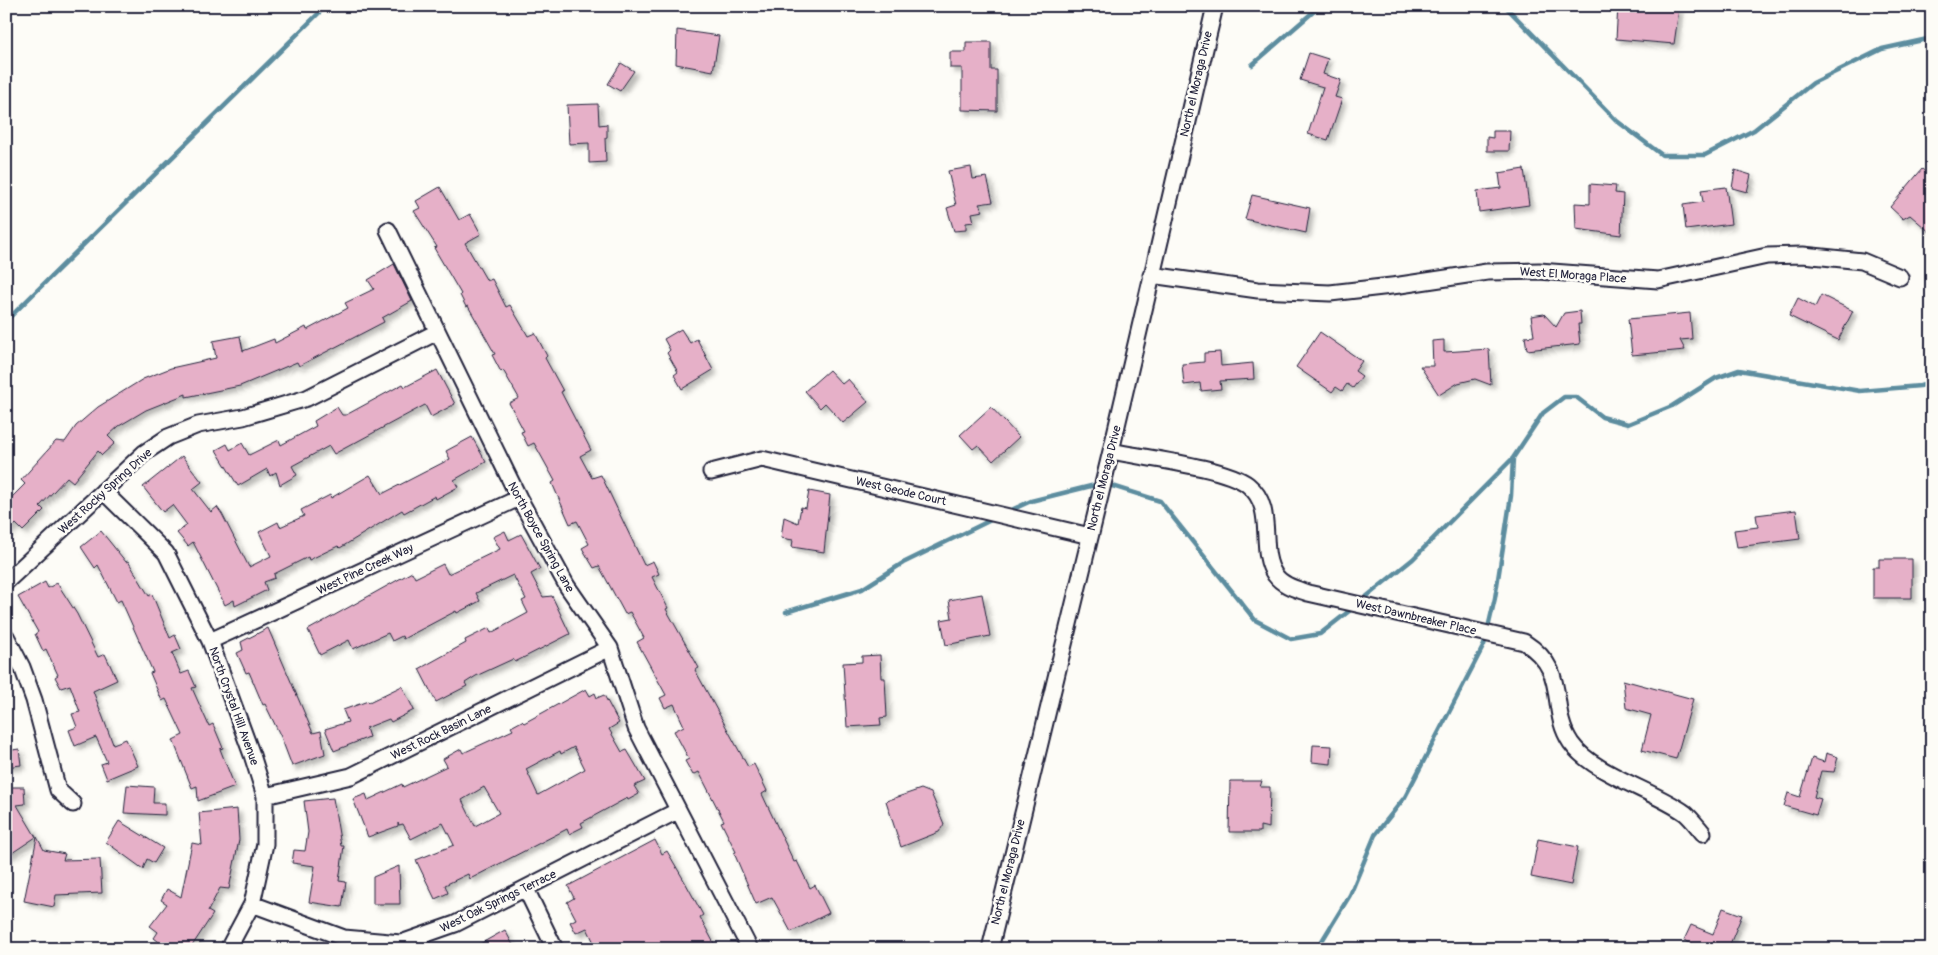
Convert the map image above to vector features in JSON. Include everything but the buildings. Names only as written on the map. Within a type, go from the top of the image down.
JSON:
[{"type":"street","name":"North el Moraga Drive","points":[[990,949],[1111,451],[1215,6]]},
{"type":"street","name":"North Boyce Spring Lane","points":[[388,230],[519,498],[567,586],[610,648],[636,728],[677,811],[750,949]]},
{"type":"street","name":"West El Moraga Place","points":[[1151,275],[1258,290],[1330,293],[1400,286],[1487,272],[1539,271],[1658,280],[1767,256],[1803,255],[1862,261],[1900,277]]},
{"type":"street","name":"West Rocky Spring Drive","points":[[6,582],[144,453],[168,437],[198,425],[243,418],[307,398],[437,332]]},
{"type":"street","name":"West Dawnbreaker Place","points":[[1111,451],[1214,470],[1249,486],[1259,499],[1265,516],[1269,563],[1276,576],[1289,586],[1308,593],[1524,642],[1538,651],[1548,663],[1564,724],[1571,742],[1586,757],[1602,768],[1685,813],[1703,833]]},
{"type":"street","name":"West Geode Court","points":[[711,472],[762,459],[1090,536]]},
{"type":"street","name":"North Crystal Hill Avenue","points":[[103,491],[166,553],[210,641],[265,796],[265,844],[252,904],[228,949]]},
{"type":"street","name":"West Pine Creek Way","points":[[210,641],[519,498]]},
{"type":"street","points":[[6,636],[22,666],[34,700],[58,790],[73,804]]},
{"type":"street","name":"West Rock Basin Lane","points":[[265,796],[351,776],[610,648]]},
{"type":"street","name":"West Oak Springs Terrace","points":[[252,904],[344,938],[401,946],[454,924],[526,889],[677,811]]},
{"type":"street","points":[[526,889],[555,949]]},
{"type":"waterway","points":[[6,321],[326,6]]},
{"type":"waterway","points":[[1252,65],[1320,6]]},
{"type":"waterway","points":[[1505,6],[1617,121],[1662,155],[1705,155],[1754,130],[1813,83],[1882,49],[1932,38]]},
{"type":"waterway","points":[[1317,949],[1350,895],[1375,835],[1405,797],[1484,645],[1495,598],[1511,496],[1513,458],[1543,413],[1564,397],[1576,397],[1602,417],[1628,424],[1672,406],[1716,378],[1739,370],[1860,391],[1920,386],[1932,383]]},
{"type":"waterway","points":[[1361,601],[1413,559],[1513,458]]},
{"type":"waterway","points":[[1007,512],[1031,501],[1103,483],[1160,501],[1255,620],[1291,639],[1320,634],[1353,608]]},
{"type":"waterway","points":[[786,612],[862,589],[903,563],[995,518]]}]
